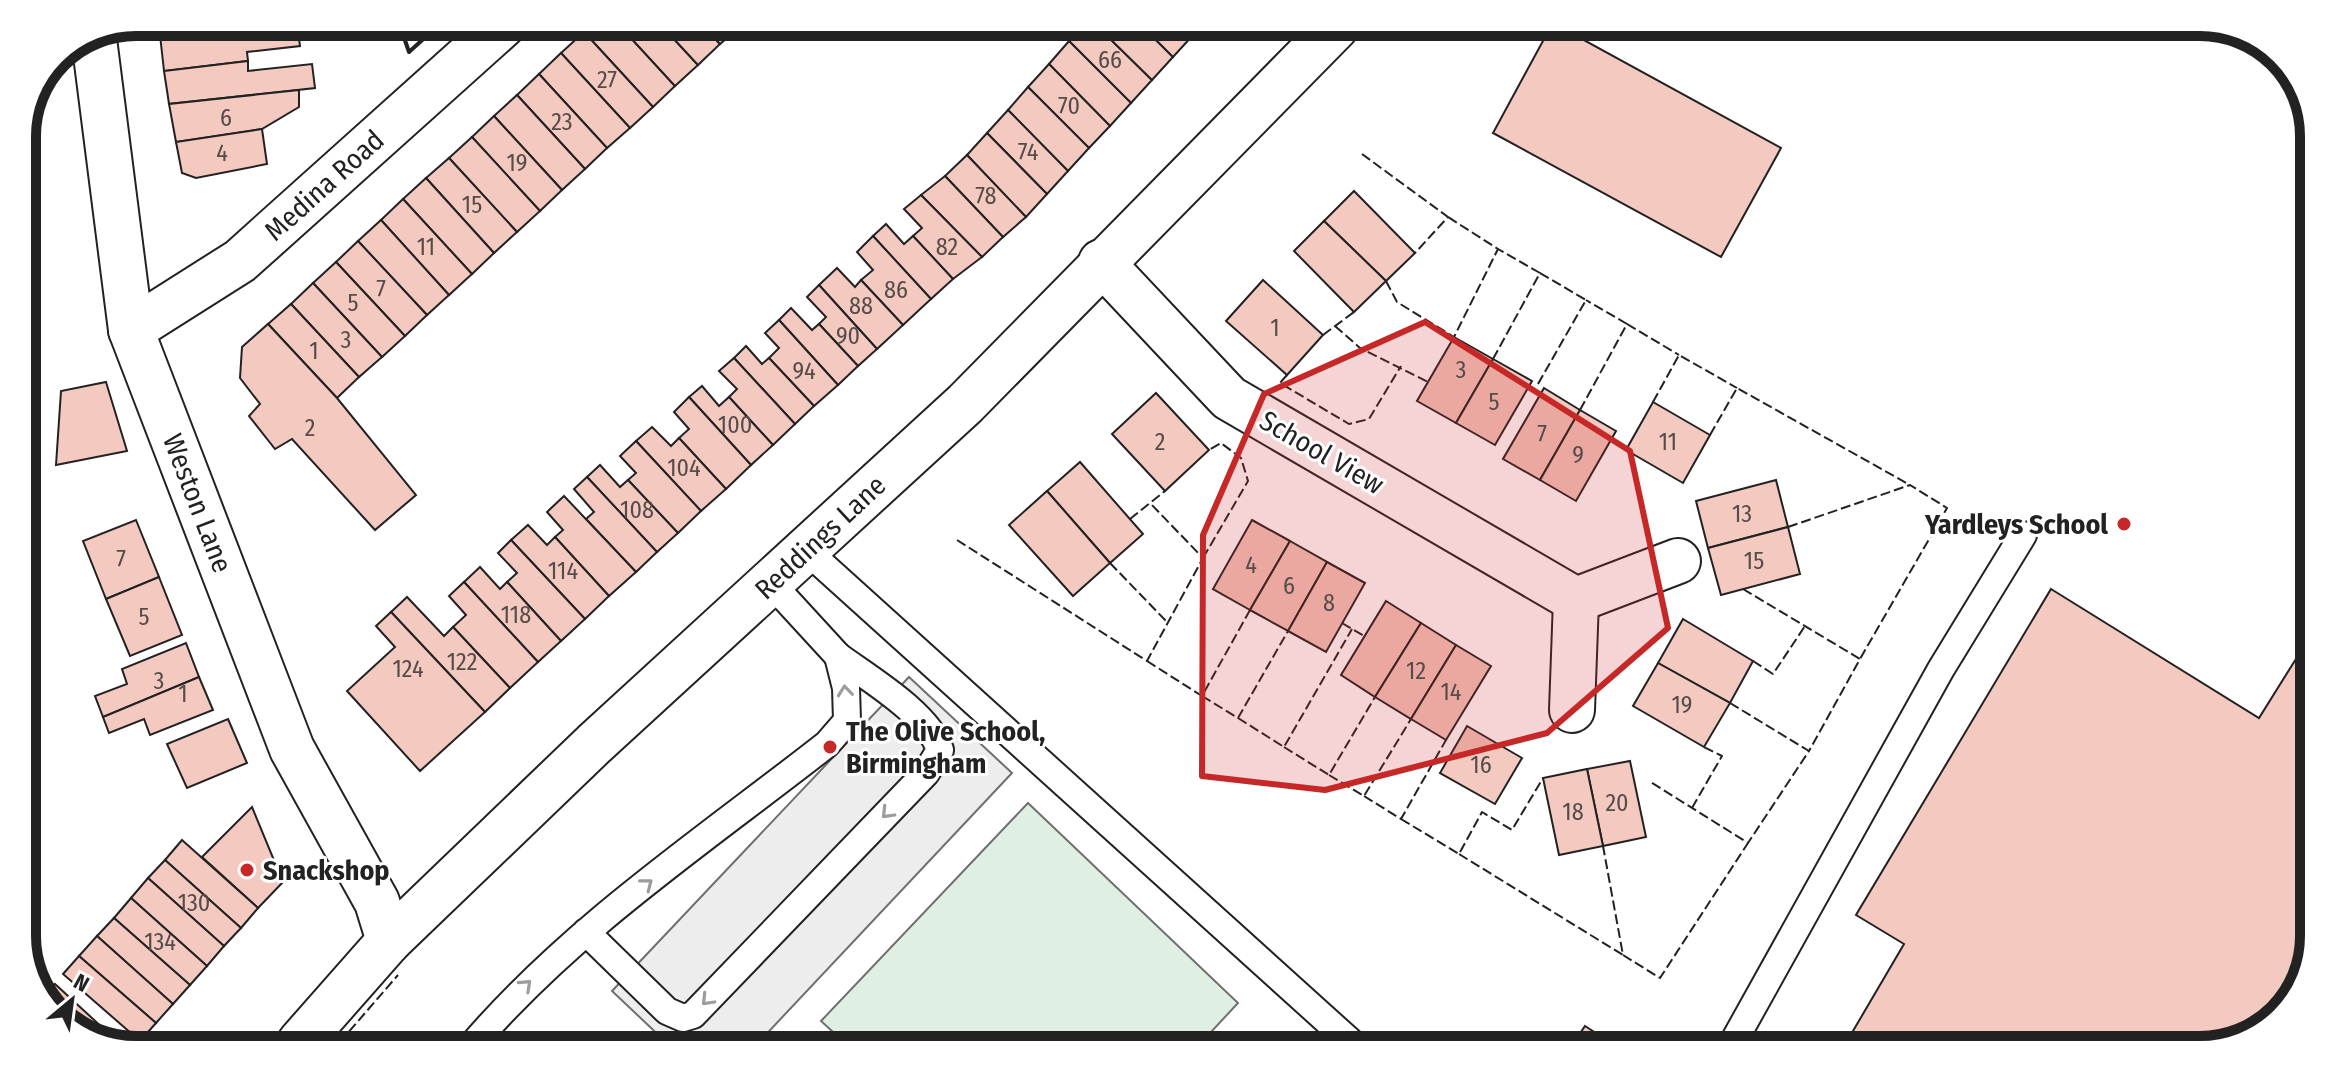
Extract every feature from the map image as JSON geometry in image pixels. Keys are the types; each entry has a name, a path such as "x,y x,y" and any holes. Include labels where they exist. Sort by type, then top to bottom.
{"street":[{"name":"Medina Road","path":"131,330 240,261 491,36"},
{"name":"Reddings Lane","path":"305,1036 389,941 965,404 1101,262 1327,36"},
{"name":"Weston Lane","path":"95,45 131,330 292,749 377,902 389,941"},
{"name":"School View","path":"1101,262 1229,398 1576,600"},
{"path":"1572,710 1576,600 1678,561"}],"lane":[{"path":"1737,1036 1941,669 2023,535"},
{"path":"806,550 1344,1036"},
{"path":"586,932 667,1011 683,1018 693,1015 926,773 940,750 937,741 912,711 838,656 771,583"},
{"path":"480,1036 512,999 586,932 839,731 847,721 846,688 838,656"}],"highlighted area":[{"path":"1425,322 1630,451 1668,628 1547,733 1325,790 1202,776 1203,535 1264,394"}],"green space":[{"path":"1028,803 1238,1003 1207,1036 837,1036 821,1021"}],"shaded area":[{"path":"909,677 1012,773 765,1036 660,1036 612,991"}],"building":[{"path":"160,36 299,36 300,46 247,52 248,61 164,71"},
{"path":"580,36 588,36 653,107 630,128 561,53"},
{"path":"588,36 629,36 675,86 653,107"},
{"path":"629,36 671,36 698,65 675,86"},
{"path":"671,36 713,36 720,44 698,65"},
{"path":"713,36 729,36 720,44"},
{"path":"1073,36 1107,36 1152,80 1131,103 1069,41"},
{"path":"1107,36 1152,36 1173,57 1152,80"},
{"path":"1152,36 1192,36 1173,57"},
{"path":"1546,36 1577,36 1781,148 1721,257 1493,133"},
{"path":"1069,41 1131,103 1110,126 1049,64"},
{"path":"561,53 630,128 607,148 539,74"},
{"path":"248,61 248,71 312,64 315,88 169,104 164,71"},
{"path":"1049,64 1110,126 1089,148 1028,87"},
{"path":"539,74 607,148 585,169 517,95"},
{"path":"1028,87 1089,148 1068,171 1008,110"},
{"path":"299,90 299,107 262,129 176,142 169,104"},
{"path":"517,95 585,169 562,190 494,116"},
{"path":"1008,110 1068,171 1047,194 987,133"},
{"path":"494,116 562,190 540,211 472,137"},
{"path":"262,129 267,164 196,178 182,173 176,142"},
{"path":"987,133 1047,194 1026,217 967,155"},
{"path":"472,137 540,211 517,232 449,158"},
{"path":"967,155 1026,217 1003,237 945,176"},
{"path":"449,158 517,232 494,253 426,178"},
{"path":"945,176 1003,237 982,257 921,195"},
{"path":"426,178 494,253 472,274 403,199"},
{"path":"1354,191 1415,253 1386,281 1324,221"},
{"path":"921,195 982,257 953,279 913,236 922,228 904,209"},
{"path":"403,199 472,274 449,295 381,220"},
{"path":"381,220 449,295 427,315 358,241"},
{"path":"1324,221 1386,281 1354,312 1294,251"},
{"path":"886,224 904,244 913,236 953,279 931,299 873,236"},
{"path":"873,236 931,299 903,325 861,280 873,270 857,252"},
{"path":"358,241 427,315 405,336 336,262"},
{"path":"336,262 405,336 382,357 313,283"},
{"path":"837,268 855,287 861,280 903,325 877,349 819,285"},
{"path":"1263,280 1323,335 1287,375 1226,321"},
{"path":"313,283 382,357 359,377 291,304"},
{"path":"819,285 877,349 858,366 819,324 826,317 807,297"},
{"path":"291,304 359,377 337,398 268,324"},
{"path":"791,308 812,330 819,324 858,366 838,385 779,320"},
{"path":"779,320 838,385 814,406 769,358 779,348 765,333"},
{"path":"268,324 337,398 416,495 375,530 292,439 275,449 249,416 260,404 240,378 242,347"},
{"path":"1454,337 1493,359 1456,423 1417,401"},
{"path":"746,346 762,364 769,358 814,406 795,424 734,358"},
{"path":"734,358 795,424 773,445 729,397 737,389 719,371"},
{"path":"1493,359 1532,381 1495,445 1456,423"},
{"path":"106,382 127,451 56,465 61,391"},
{"path":"702,386 719,406 729,397 773,445 751,465 689,397"},
{"path":"1544,388 1580,410 1540,480 1503,459"},
{"path":"1156,393 1209,450 1165,491 1112,434"},
{"path":"689,397 751,465 726,489 679,438 689,429 674,412"},
{"path":"1653,402 1710,435 1683,483 1626,450"},
{"path":"1580,410 1616,431 1576,501 1540,480"},
{"path":"652,427 671,446 679,438 726,489 701,511 636,441"},
{"path":"636,441 701,511 678,533 628,480 636,473 620,456"},
{"path":"1080,462 1143,534 1110,563 1047,491"},
{"path":"600,465 620,487 628,480 678,533 657,552 587,477"},
{"path":"587,477 657,552 636,572 586,519 594,512 574,489"},
{"path":"1776,480 1788,527 1708,548 1696,501"},
{"path":"1047,491 1110,563 1073,596 1009,525"},
{"path":"564,496 636,572 609,596 555,537 563,530 547,512"},
{"path":"136,520 159,577 106,599 83,541"},
{"path":"1252,520 1290,541 1250,610 1213,589"},
{"path":"528,525 547,545 555,537 609,596 585,619 511,540"},
{"path":"1788,527 1800,574 1721,595 1708,548"},
{"path":"511,540 585,619 561,641 507,582 517,573 498,553"},
{"path":"1290,541 1327,562 1288,631 1250,610"},
{"path":"1327,562 1365,583 1326,652 1288,631"},
{"path":"480,567 500,589 507,582 561,641 538,662 464,582"},
{"path":"159,577 182,635 130,656 106,599"},
{"path":"464,582 538,662 510,688 453,627 466,615 449,596"},
{"path":"2051,589 2259,718 2300,652 2298,956 2287,986 2271,1007 2256,1019 2232,1031 2200,1036 1850,1036 1904,944 1856,915"},
{"path":"407,597 444,636 453,627 510,688 485,712 391,612"},
{"path":"1386,601 1421,623 1375,697 1341,675"},
{"path":"391,612 485,712 420,771 347,691 395,647 376,626"},
{"path":"1683,619 1753,661 1730,703 1658,663"},
{"path":"1421,623 1456,645 1411,719 1375,697"},
{"path":"186,643 199,677 103,717 95,696 127,684 122,669"},
{"path":"1456,645 1491,666 1446,740 1411,719"},
{"path":"1658,663 1730,703 1704,747 1633,706"},
{"path":"199,677 213,710 150,735 144,719 109,733 103,717"},
{"path":"228,719 247,763 187,788 167,744"},
{"path":"1467,726 1522,758 1495,804 1440,773"},
{"path":"1630,761 1646,837 1603,846 1587,769"},
{"path":"1587,769 1603,846 1559,855 1543,778"},
{"name":"Snackshop","path":"252,807 283,882 258,908 202,857"},
{"path":"182,840 258,908 241,928 165,860"},
{"path":"165,860 241,928 224,946 148,878"},
{"path":"148,878 224,946 207,966 131,898"},
{"path":"131,898 207,966 190,985 114,918"},
{"path":"114,918 190,985 173,1004 97,936"},
{"path":"97,936 173,1004 156,1023 79,956"},
{"path":"79,956 156,1023 144,1036 134,1036 63,974"},
{"path":"55,984 106,1031 80,1019 51,989"},
{"path":"1585,1026 1600,1036 1578,1036"}],"fence":[{"path":"1362,154 1448,217 1415,253"},
{"path":"1386,281 1397,302 1454,337 1498,249 1448,217"},
{"path":"1493,359 1540,273 1498,249"},
{"path":"1538,384 1586,300 1540,273"},
{"path":"1580,410 1627,324 1586,300"},
{"path":"1323,335 1354,312"},
{"path":"1627,324 1679,355"},
{"path":"1335,326 1360,348 1428,382"},
{"path":"1653,402 1679,355 1737,388"},
{"path":"1287,375 1280,383 1349,424 1369,419 1401,366"},
{"path":"1710,435 1737,388 1910,485"},
{"path":"1203,558 1248,481 1241,458 1221,443 1209,450"},
{"path":"1788,527 1910,485 1947,508 1860,659"},
{"path":"1130,519 1165,491"},
{"path":"957,540 1147,661 1203,558 1150,503"},
{"path":"1110,563 1168,623"},
{"path":"1743,589 1860,659 1809,751"},
{"path":"1147,661 1202,696 1250,610"},
{"path":"1342,623 1364,636"},
{"path":"1753,661 1773,674 1805,626"},
{"path":"1238,718 1284,747 1352,629"},
{"path":"1202,696 1238,718 1288,631"},
{"path":"1284,747 1329,775 1375,697"},
{"path":"1730,703 1809,751 1748,843"},
{"path":"1329,775 1364,796 1411,719"},
{"path":"1364,796 1401,819 1446,740"},
{"path":"1692,808 1722,756 1704,747"},
{"path":"1401,819 1459,854 1482,812 1512,830 1543,778"},
{"path":"1623,955 1660,978 1748,843 1649,781"},
{"path":"1459,854 1623,955 1603,846"},
{"path":"345,1036 398,975"}],"wall":[{"path":"403,36 409,52 427,36"}],"place":[{"name":"Yardleys School","path":"2124,524"},
{"name":"The Olive School, Birmingham","path":"830,747"},
{"name":"Snackshop","path":"247,870"}]}
